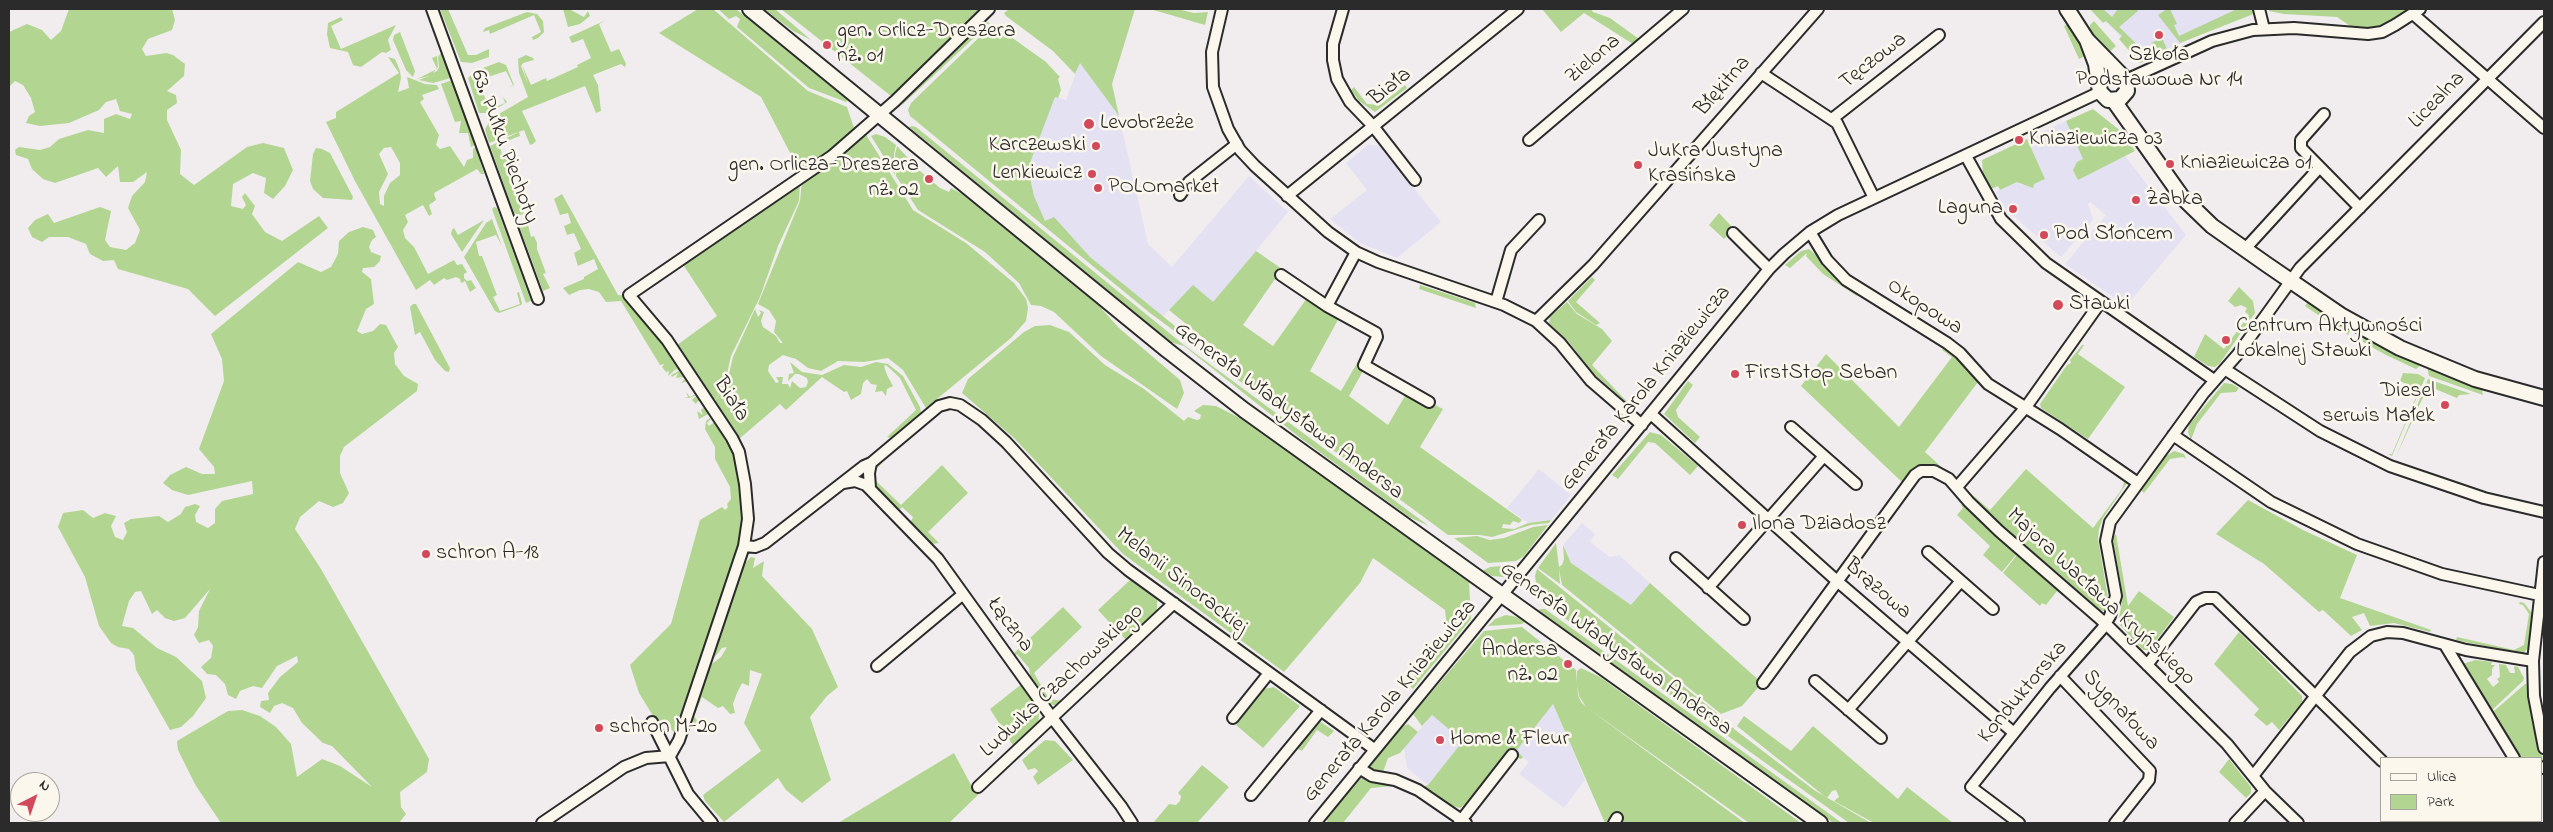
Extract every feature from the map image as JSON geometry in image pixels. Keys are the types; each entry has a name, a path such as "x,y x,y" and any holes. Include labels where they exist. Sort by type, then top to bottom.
{"main road":[{"name":"Generała Władysława Andersa","path":"750,9 1152,338 1244,410 1820,823"},
{"path":"2067,9 2087,40 2124,81 2137,130"},
{"path":"2087,40 2096,64 2100,87 2104,97 2114,101 2137,130 2182,197 2207,222 2359,326 2400,348 2466,376 2544,398"},
{"path":"2100,87 2107,73 2124,81"},
{"path":"2114,101 2120,99 2124,81"}],"street":[{"name":"63. Pułku Piechoty","path":"432,9 538,299"},
{"path":"880,114 989,9"},
{"path":"1222,9 1213,45 1213,81 1221,114 1237,144 1255,166 1333,236 1356,252 1378,262 1496,302 1536,322 1560,343 1591,380 1642,425"},
{"path":"1342,9 1333,44 1335,75 1348,99 1373,126 1415,180"},
{"name":"Biała","path":"1287,196 1518,9"},
{"name":"Zielona","path":"1529,140 1683,9"},
{"name":"Błękitna","path":"1536,322 1588,270 1818,9"},
{"path":"2259,9 2264,29"},
{"path":"2124,81 2212,41 2264,29 2294,28 2368,34 2382,32 2417,12 2487,78 2544,128"},
{"name":"Licealna","path":"2173,435 2214,380 2226,370 2300,268 2544,22"},
{"name":"Tęczowa","path":"1832,119 1939,35"},
{"path":"1761,73 1832,119 1838,125 1874,198"},
{"name":"Generała Karola Kniaziewicza","path":"1315,823 1769,270 1810,232 1838,215 1966,156 2100,87"},
{"name":"Biała","path":"670,756 678,740 744,546 748,519 745,484 738,448 667,340 629,296 832,156 880,114"},
{"path":"2324,114 2301,140 2301,148 2360,208"},
{"path":"1180,195 1190,182 1237,144"},
{"path":"1966,156 1996,213 2006,226 2052,268 2214,380"},
{"path":"2245,249 2319,168"},
{"path":"1496,302 1511,250 1539,220"},
{"name":"Okopowa","path":"1810,232 1827,260 1846,280 1947,342 1960,353 1985,382 2026,407 2138,483"},
{"path":"1733,233 1769,270"},
{"path":"1326,306 1356,252"},
{"path":"1282,275 1326,306 1376,332 1377,337 1364,365 1429,402"},
{"path":"1957,487 2026,407 2100,303"},
{"path":"2226,370 2320,430 2390,466 2484,498 2544,512"},
{"name":"Melanii Sinorackiej","path":"871,463 933,410 944,403 953,403 975,414 1014,450 1108,553 1374,749"},
{"name":"Brązowa","path":"1651,414 1837,581 2014,732"},
{"path":"1791,427 1856,484"},
{"path":"2173,435 2271,502 2357,544 2442,574 2542,596"},
{"name":"Konduktorska","path":"2019,823 1971,787 2060,676 2106,624 2114,607 2116,596 2106,533 2110,522 2173,435"},
{"path":"1708,588 1824,456"},
{"path":"836,487 844,482 855,481 870,488 869,473 871,463"},
{"path":"744,546 755,548 765,543 836,487 871,463"},
{"name":"Majora Wacława Kryńskiego","path":"1837,581 1912,478 1919,472 1934,471 1946,476 1999,531 2106,624 2234,752 2265,791 2298,823"},
{"name":"Łączna","path":"870,488 938,559 1052,719 1132,823"},
{"path":"1928,552 1993,609"},
{"path":"1676,558 1744,619"},
{"path":"2544,562 2542,596 2533,661 2534,696 2544,748"},
{"path":"1763,683 1837,581"},
{"path":"1848,710 1961,581"},
{"path":"877,666 962,595"},
{"path":"2147,665 2194,603 2200,599 2214,598 2380,759"},
{"name":"Ludwika Czachowskiego","path":"978,787 1174,603"},
{"path":"2252,776 2350,652 2367,638 2387,632 2409,634 2445,645 2533,661"},
{"path":"2445,645 2513,757"},
{"path":"1232,718 1269,673"},
{"name":"Sygnałowa","path":"2060,676 2126,747 2144,763 2150,774 2149,780 2115,823"},
{"path":"1815,681 1881,738"},
{"path":"1251,796 1321,710"},
{"path":"652,722 688,794 712,823"},
{"path":"1359,768 1372,776 1412,787 1462,822 1512,755"},
{"path":"542,823 624,767 646,758 670,756"},
{"path":"2235,823 2265,791"}],"shaded area":[{"name":"Szkoła Podstawowa Nr 14","path":"2093,9 2252,9 2145,61"},
{"path":"1080,62 1119,116 1148,244 1172,267 1249,176 1288,212 1213,303 1193,286 1161,318 983,172 1055,96 1066,100"},
{"path":"2066,121 2083,159 2078,180 2125,156 2186,235 2131,300 2128,307 2065,264 2106,215 2090,202 2088,204 2093,220 2061,257 2004,208 1996,192 2017,182 2034,184 2044,179 2027,139"},
{"path":"1368,145 1380,146 1441,222 1397,258 1360,243 1330,219 1367,190 1346,163"},
{"path":"1539,469 1571,495 1551,520 1528,523 1507,508"},
{"path":"1582,523 1595,534 1590,542 1610,557 1619,555 1650,583 1631,606 1571,563 1563,545"},
{"path":"1553,703 1585,780 1564,808 1519,774 1529,762 1515,751"},
{"path":"1432,715 1464,741 1428,785 1407,768 1404,748"}],"green space":[{"path":"69,9 172,9 175,20 172,30 148,39 142,49 146,56 166,53 173,55 185,64 184,76 167,91 176,95 177,103 167,110 167,120 181,150 180,174 194,185 247,147 263,143 284,148 293,170 285,186 273,199 264,193 266,178 253,173 233,184 231,206 243,209 246,205 242,197 245,193 255,206 252,214 265,232 282,241 319,216 328,228 215,316 188,289 118,269 114,260 103,261 90,254 86,244 68,237 49,237 42,242 32,237 28,228 35,220 48,214 54,223 100,207 111,211 105,240 110,247 126,250 135,243 140,230 128,208 132,196 145,182 147,172 133,182 120,182 118,166 106,177 98,168 55,183 43,179 32,169 28,159 16,155 15,150 19,147 40,150 50,147 59,139 88,130 104,133 104,119 116,114 130,119 132,114 120,111 116,99 106,102 99,110 69,123 40,126 26,123 29,116 35,112 31,98 23,85 15,81 9,87 9,32 27,24 42,30 51,40 61,31"},
{"path":"440,9 448,9 468,55 476,55 489,49 489,57 472,63 461,62"},
{"path":"563,9 569,9 584,17 588,11 590,16 580,24 568,27"},
{"path":"698,9 713,9 808,91 847,107 855,131 800,172 761,97 659,33"},
{"path":"718,9 736,9 848,100 846,102 809,88 737,27 740,19 736,16 729,19"},
{"path":"764,9 775,9 811,40 793,31"},
{"path":"781,9 983,9 891,96"},
{"path":"1009,9 1135,9 1112,84 1119,116 1080,63 1075,74 1053,51 1006,16 1004,13"},
{"path":"1150,9 1177,9 1194,13 1208,12 1205,25"},
{"path":"1542,9 1591,9 1593,12 1610,18 1639,39 1633,44 1584,13 1561,32"},
{"path":"2090,9 2103,9 2112,17 2118,9 2137,9 2138,11 2119,27 2147,54 2155,49 2151,43 2162,38 2168,51 2140,63 2119,39 2122,36 2106,21 2103,23"},
{"path":"2170,9 2177,24 2174,25 2179,36 2237,9 2254,9 2256,13 2180,43 2158,15"},
{"path":"2269,9 2415,9 2382,29 2356,30 2337,17 2284,14 2269,11"},
{"path":"527,12 537,14 543,21 544,32 538,38 533,40 532,37 541,32 534,15 490,34 489,30 483,32 485,28"},
{"path":"341,17 343,20 331,26 341,49 396,25 388,40 391,50 386,53 382,52 361,67 353,65 348,52 330,48 327,34 328,23"},
{"path":"606,20 599,24 611,52 619,49 626,64 625,67 621,64 593,75 598,85 601,111 596,113 585,86 522,111 536,141 533,144 530,145 524,130 489,143 485,129 492,118 528,97 519,73 518,59 526,55 534,60 523,63 521,66 528,84 522,65 531,85 546,78 547,81 578,67 577,65 591,58 583,39 572,43 569,37"},
{"path":"984,21 990,23 902,105 906,96"},
{"path":"2094,21 2116,46 2107,54 2091,35 2090,25"},
{"path":"2070,23 2087,55 2079,59 2064,26"},
{"path":"993,24 1046,62 1060,77 1058,79 1061,90 1058,98 1055,97 1031,160 1031,183 1034,196 1045,221 1054,217 1090,257 1186,335 1188,341 1150,313 910,116 908,110 911,103"},
{"path":"400,32 415,71 413,77 406,70 393,40 394,35"},
{"path":"441,53 451,78 433,83 419,80 429,76 417,79 436,70 433,73 437,71 439,67 438,57"},
{"path":"437,56 438,67 432,58"},
{"path":"388,57 395,59 400,71 401,78 398,92 409,88 407,77 425,84 437,85 439,89 422,95 424,99 420,102 439,135 436,145 440,149 450,146 464,167 467,160 473,158 473,149 476,147 484,174 481,174 477,169 434,193 436,200 429,205 432,214 429,216 423,205 405,215 408,222 403,230 405,238 414,247 428,274 454,260 457,265 462,264 467,272 464,274 464,278 467,281 471,280 476,288 470,292 465,281 461,283 460,279 456,277 447,280 444,278 434,285 430,280 416,290 355,181 326,122 336,118 336,112 399,73","holes":["391,147 400,163 400,175 390,183 384,196 384,206 380,204 379,192 388,174 379,154 384,148"]},
{"path":"499,62 506,65 514,85 507,88 513,85 506,71 485,78 481,83 481,90 491,109 505,103 503,97 507,102 490,113 479,113 468,78 475,71"},
{"path":"452,80 475,145 471,147 468,133 459,133 461,121 455,122 441,84"},
{"path":"1405,85 1407,88 1375,112 1359,101 1351,90 1354,87 1367,104 1380,105"},
{"path":"2093,109 2122,132 2135,151 2078,180 2073,170 2077,162 2083,159 2066,121"},
{"path":"909,127 916,127 1184,345 1429,526 1409,517 1303,440 1184,346 1170,342"},
{"path":"519,132 520,136 499,144 503,158 506,157 521,198 517,199 524,214 519,215 514,213 490,146"},
{"path":"865,133 913,210 966,243 1014,283 1026,299 1028,308 1026,321 1011,338 926,408 903,370 888,358 864,362 838,361 821,371 808,368 796,359 783,355 769,365 768,371 776,383 779,382 776,377 783,377 782,384 788,384 790,388 792,381 800,388 806,387 808,382 807,378 799,374 795,374 788,381 789,374 794,373 790,362 802,372 822,375 844,365 861,367 876,362 888,364 903,376 921,412 891,438 887,437 916,410 900,378 886,365 884,366 887,375 893,386 887,389 886,396 882,391 875,392 877,385 871,384 867,379 863,383 861,394 851,400 847,391 844,392 822,377 786,410 780,404 739,439 714,403 728,378 733,357 755,309 758,317 761,313 759,310 764,312 761,321 763,327 776,336 780,343 783,343 774,332 776,321 769,310 758,304 800,201 802,181"},
{"path":"876,134 885,137 896,145 894,154 895,175 871,136"},
{"path":"2027,139 2045,179 2034,184 2033,188 2017,182 2000,190 1998,186 1991,189 1983,174 1982,160"},
{"path":"897,146 920,171 940,188 949,192 951,188 962,194 1099,306 1119,328 1180,380 1184,393 1177,409 1101,356 1054,312 1041,306 1031,305 1019,283 985,252 918,210 896,176 895,154"},
{"path":"316,148 330,153 353,197 352,200 323,198 313,189 310,181 313,154"},
{"path":"800,182 799,201 778,246 760,297 731,356 725,383 714,402 677,345 717,316 682,263"},
{"path":"562,194 618,295 628,296 657,330 727,435 738,461 743,514 739,546 674,732 665,725 658,724 639,693 630,665 671,624 700,520 722,507 725,510 728,507 727,504 731,499 730,487 715,459 715,447 705,429 706,421 710,418 707,423 709,426 716,421 710,413 699,419 697,411 703,415 701,410 705,406 702,402 698,401 696,404 692,400 697,395 689,398 684,397 688,397 686,392 690,397 696,394 692,387 689,388 691,386 689,381 681,383 685,379 683,377 677,381 682,377 676,378 678,373 672,377 671,375 679,371 676,369 668,376 669,371 666,372 662,367 664,364 660,365 621,301 606,302 599,292 589,289 580,290 569,295 563,288 584,279 584,277 598,269 594,259 578,266 574,253 581,249 574,233 567,235 564,226 571,223 568,213 560,215 554,199"},
{"path":"494,207 497,208 531,301 526,303 492,209"},
{"path":"1719,213 1734,229 1724,239 1709,225"},
{"path":"492,219 502,246 496,235 476,242 479,256 482,256 497,295 493,297 500,311 520,304 517,293 519,292 522,303 521,305 499,313 495,311 464,257 486,223"},
{"path":"484,220 462,252 451,234 452,230 454,228 458,235"},
{"path":"527,221 531,237 534,236 537,243 537,249 546,273 543,274 550,288 543,291 519,226"},
{"path":"363,227 373,230 376,237 372,240 369,247 371,252 381,256 380,261 374,267 363,268 362,272 371,279 374,304 366,309 357,331 362,334 373,331 380,324 386,325 398,347 394,353 395,364 404,376 418,384 417,391 344,447 340,456 340,473 349,493 343,503 333,507 319,501 300,517 295,529 321,569 429,759 427,772 400,792 401,807 406,814 399,823 221,823 196,786 178,750 177,741 228,711 242,710 260,716 276,727 291,744 297,777 322,759 340,766 372,787 332,746 323,743 302,723 293,708 282,703 274,706 270,713 260,707 261,701 269,700 268,693 280,677 298,662 297,656 277,666 262,688 253,686 240,691 236,699 228,695 225,684 216,675 207,674 201,667 211,658 213,646 209,640 199,643 194,635 198,627 199,611 210,589 185,618 174,621 165,618 157,610 152,614 141,591 135,592 129,601 122,626 133,628 157,648 176,657 202,681 206,698 193,716 181,727 170,730 136,670 134,655 129,649 118,647 111,643 99,626 85,577 58,527 63,513 83,510 93,518 105,513 116,516 111,526 115,537 123,540 127,532 124,523 131,519 159,516 168,522 181,514 185,507 195,504 200,506 195,515 196,522 208,528 215,523 215,509 222,501 253,494 252,481 188,495 172,490 163,483 170,475 186,467 202,474 215,474 214,467 199,449 224,381 222,359 211,334 298,262 321,272 331,267 338,254 339,241 349,232"},
{"path":"1809,249 1815,254 1818,253 1832,273 1859,293 1857,296 1823,274 1806,256 1807,253 1790,268 1785,265 1801,251"},
{"path":"1256,251 1282,269 1243,325 1273,346 1307,298 1339,318 1310,371 1341,391 1357,363 1363,371 1349,396 1388,425 1406,394 1430,408 1433,404 1443,409 1420,447 1522,520 1519,523 1513,521 1510,525 1503,524 1502,528 1514,529 1528,523 1551,520 1549,523 1531,525 1492,537 1448,535 1203,354 1209,353 1218,360 1223,354 1169,310 1193,285 1213,302"},
{"path":"1592,277 1595,280 1576,302 1600,323 1596,325 1576,312 1568,301"},
{"path":"1420,285 1475,303 1476,308 1419,289"},
{"path":"2239,287 2253,301 2255,313 2220,363 2215,367 2208,366 2194,357 2205,334 2224,349 2249,315 2245,312 2247,308 2241,305 2235,307 2228,301"},
{"path":"2309,300 2351,329 2348,335 2305,306"},
{"path":"1567,302 1577,314 1602,329 1612,341 1592,365 1636,411 1594,374 1569,342 1549,323 1550,317"},
{"path":"416,304 450,368 449,372 445,371 435,360 420,332 415,335 410,307"},
{"path":"1050,325 1069,332 1105,365 1144,389 1184,421 1188,417 1200,419 1201,415 1194,411 1203,405 1216,406 1240,418 1469,582 1471,619 1413,689 1408,684 1448,635 1445,610 1373,558 1360,583 1284,672 1123,554 1014,438 962,393 968,379 1024,332 1035,326"},
{"path":"2362,334 2421,365 2416,369 2386,355 2363,342"},
{"path":"2082,345 2084,345 2078,354 2125,387 2088,439 2041,408 2040,404"},
{"path":"1944,347 1958,357 1978,382 1925,452 1948,473 1927,465 1916,468 1905,485 1801,386 1826,354 1899,427 1952,357 1942,350"},
{"path":"2427,367 2481,386 2483,395 2429,376"},
{"path":"2403,373 2418,374 2425,378 2392,456 2388,454 2392,454 2419,390 2400,381"},
{"path":"2428,379 2471,394 2459,395 2457,398 2428,386 2396,457"},
{"path":"1688,381 1693,385 1676,410 1678,417 1700,437 1695,443 1664,414"},
{"path":"2224,383 2232,384 2239,388 2236,392 2221,393 2197,424 2191,440 2188,432 2189,425"},
{"path":"1650,432 1661,435 1698,466 1690,475 1655,443 1648,442 1618,479 1612,475"},
{"path":"2174,451 2184,454 2186,459 2183,457 2170,459 2144,493 2141,490 2166,456"},
{"path":"883,463 875,470 874,479 901,505 942,465 968,493 928,532 939,543 931,544 910,523 913,517 902,507 899,511 875,489 872,479 875,468"},
{"path":"2026,469 2093,528 2122,489 2124,482 2117,477 2120,477 2127,483 2103,518 2099,529 2098,539 2108,598 2104,611 2099,610 2097,612 2038,562 1968,495 1969,492 1990,510"},
{"path":"2248,500 2303,530 2357,555 2340,598 2431,630 2430,632 2394,623 2370,626 2364,613 2352,617 2362,630 2351,636 2323,610 2319,612 2264,564 2216,534"},
{"path":"1964,502 2020,550 2002,572 1983,555 1990,546 1957,515 1963,508 1961,505"},
{"path":"1548,525 1524,556 1516,561 1488,563 1454,538 1477,536 1490,540 1504,538 1533,527"},
{"path":"2116,534 2128,606 2139,591 2174,617 2149,650 2143,650 2118,623 2123,597 2113,538"},
{"path":"1556,543 1559,567 1564,559 1563,545 1571,563 1631,605 1650,583 1762,683 1742,706 1721,714 1562,585 1559,569 1560,584 1538,568"},
{"path":"2020,551 2065,594 2063,596 2057,591 2046,605 2042,603 2040,606 2003,573"},
{"path":"751,557 755,558 753,568 764,561 762,576 812,629 838,687 827,696 810,717 831,780 802,803 786,790 778,778 724,822 705,801 703,795 761,751 744,723 762,674 750,670 749,686 742,683 733,704 735,713 730,714 723,706 718,708 702,697 694,716 698,722 696,725 690,716 709,666 721,657 727,647 722,648 714,658 712,657 723,628 730,598 736,588 741,567"},
{"path":"1518,566 1512,573 1503,577 1492,576 1482,571 1490,567"},
{"path":"1537,569 1718,714 1726,725 1720,731 1541,601 1538,597 1535,576"},
{"path":"1130,580 1157,600 1157,610 1126,640 1098,610"},
{"path":"2520,602 2524,603 2532,613 2528,648 2523,654 2456,640 2457,637 2514,650 2524,645 2529,614 2523,605 2519,604"},
{"path":"1063,607 1082,627 1034,673 1049,699 1063,701 1084,680 1084,684 1060,705 1053,705 1044,699 1031,681 1029,668 1017,654 1015,656 1020,664 1017,664 1012,655"},
{"path":"1545,609 1842,823 1833,823 1538,610"},
{"path":"1506,615 1517,617 1525,622 1522,624 1488,626 1495,619"},
{"path":"1522,627 1576,670 1577,682 1577,671 1581,668 1600,677 1801,823 1749,823 1586,707 1745,823 1605,823 1553,704 1516,751 1523,757 1521,759 1510,755 1500,760 1469,802 1460,808 1450,805 1424,786 1428,785 1463,741 1432,715 1422,726 1413,714 1484,631","holes":["1577,685 1579,696 1586,707 1578,695"]},
{"path":"2239,632 2302,696 2302,702 2279,730 2272,722 2267,726 2254,715 2259,709 2214,664"},
{"path":"2475,660 2492,662 2491,665 2495,665 2492,669 2492,675 2487,679 2493,687 2499,682 2497,679 2500,677 2499,664 2506,665 2510,673 2515,673 2514,666 2518,667 2524,678 2490,712 2462,668 2463,664"},
{"path":"1023,683 1039,714 1038,726 1014,747 990,709"},
{"path":"2530,683 2535,730 2542,757 2518,757 2492,716 2494,711 2525,684"},
{"path":"1274,687 1300,706 1263,748 1236,725 1264,689"},
{"path":"1744,716 1791,751 1813,726 1898,799 1907,787 1953,823 1874,823 1834,801 1839,797 1836,790 1832,791 1827,798 1737,726"},
{"path":"1318,720 1334,731 1328,737 1317,730 1302,751 1295,747"},
{"path":"1408,724 1418,732 1400,753 1388,758 1383,772 1377,773 1371,770 1369,766 1403,726"},
{"path":"1726,726 1734,728 1733,736 1734,729 1814,790 1871,823 1849,823 1721,731"},
{"path":"1045,740 1055,741 1073,760 1038,785 1033,777 1038,771 1035,768 1028,770 1022,760"},
{"path":"954,753 971,785 979,794 949,823 838,823"},
{"path":"2229,759 2251,787 2251,793 2246,798 2219,772"},
{"path":"1202,765 1229,787 1197,823 1153,823 1169,804 1176,805 1180,801 1181,796 1178,793"},
{"path":"1363,776 1393,786 1371,788 1343,823 1328,823 1326,819"}],"place":[{"name":"Szkoła Podstawowa Nr 14","path":"2159,35"},
{"name":"gen. Orlicz-Dreszera nż. 01","path":"827,45"},
{"name":"Levobrzeże","path":"1089,124"},
{"name":"Kniaziewicza 03","path":"2019,140"},
{"name":"Karczewski","path":"1096,146"},
{"name":"Kniaziewicza 01","path":"2170,164"},
{"name":"JuKra Justyna Krasińska","path":"1638,165"},
{"name":"Lenkiewicz","path":"1092,174"},
{"name":"gen. Orlicza-Dreszera nż. 02","path":"929,179"},
{"name":"POLOmarket","path":"1098,188"},
{"name":"Żabka","path":"2136,200"},
{"name":"Laguna","path":"2013,209"},
{"name":"Pod Słońcem","path":"2044,235"},
{"name":"Stawki","path":"2058,305"},
{"name":"Centrum Aktywności Lokalnej Stawki","path":"2226,340"},
{"name":"FirstStop Seban","path":"1735,374"},
{"name":"Diesel serwis Małek","path":"2445,405"},
{"name":"Ilona Dziadosz","path":"1742,525"},
{"name":"schron A-18","path":"426,554"},
{"name":"Andersa nż. 02","path":"1568,664"},
{"name":"schron M-20","path":"599,728"},
{"name":"Home & Fleur","path":"1440,740"}]}
